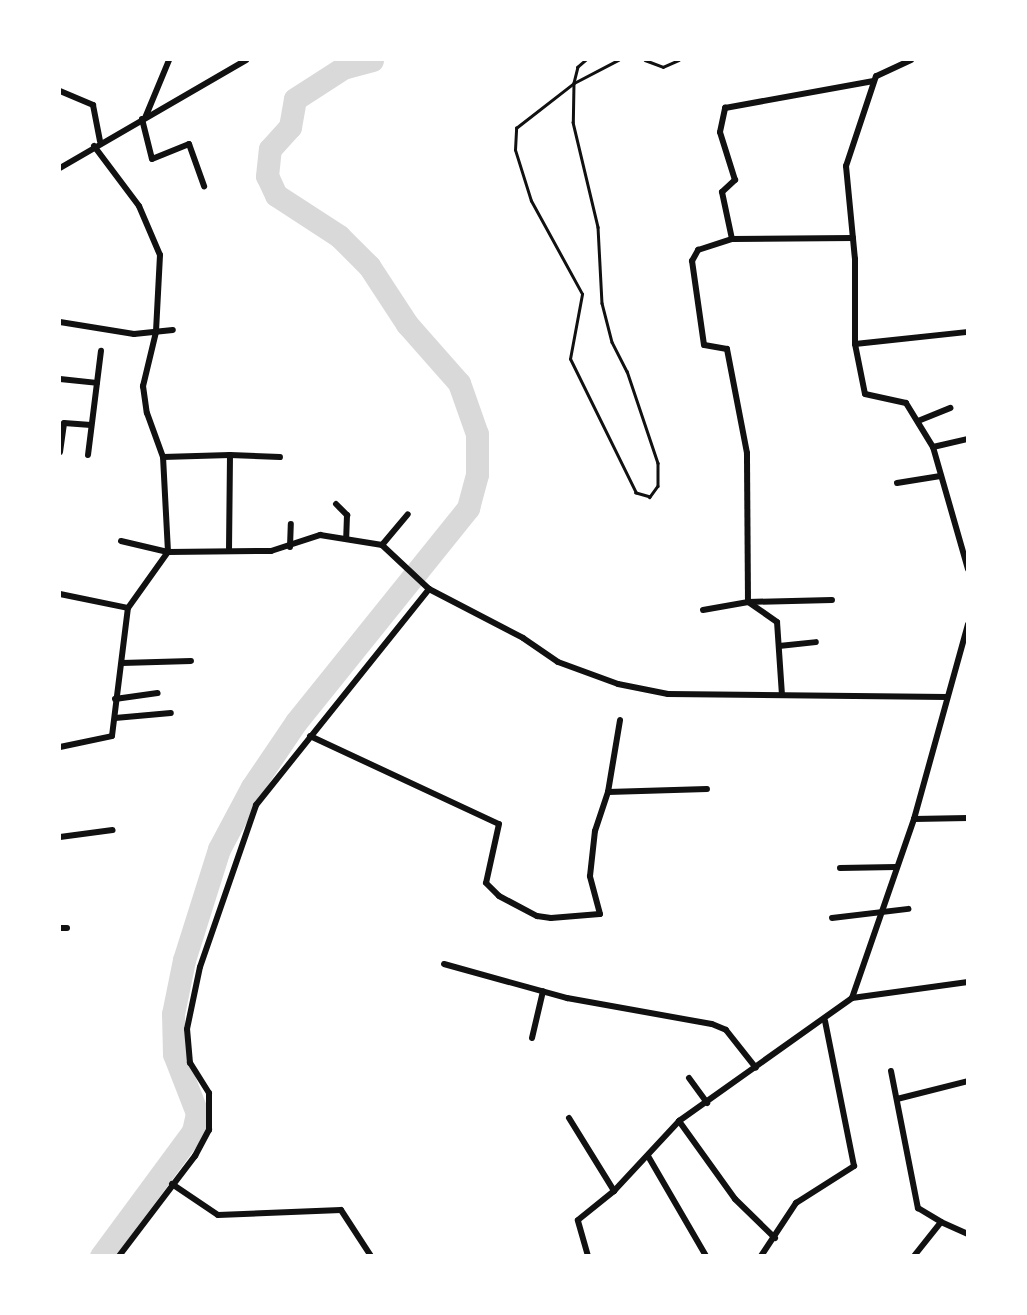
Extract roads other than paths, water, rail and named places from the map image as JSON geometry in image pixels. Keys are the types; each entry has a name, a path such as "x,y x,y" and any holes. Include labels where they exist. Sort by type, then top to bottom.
{"street":[{"path":"169,60 144,118 152,159 189,144 204,186"},
{"path":"60,168 97,144 246,60"},
{"path":"907,60 884,71 874,81 846,166 853,238 855,344 865,394 906,403 933,447 967,567"},
{"path":"732,239 722,192 734,186 735,180 720,132 725,108 874,81"},
{"path":"60,91 93,105 97,144 153,232 160,256 156,332 144,395 163,457 169,552 128,608 112,736 60,747"},
{"path":"748,602 747,453 727,348 704,345 692,264 698,250 732,239 853,238"},
{"path":"60,322 134,334 173,330"},
{"path":"855,344 968,332"},
{"path":"88,454 101,351"},
{"path":"60,379 97,383"},
{"path":"918,421 950,408"},
{"path":"60,452 64,423 91,425"},
{"path":"933,447 968,439"},
{"path":"229,548 230,455"},
{"path":"163,457 280,457"},
{"path":"897,483 940,476"},
{"path":"336,504 347,515 346,538"},
{"path":"382,545 408,514"},
{"path":"290,547 291,524"},
{"path":"121,541 169,552 229,548 249,552 290,547 320,535 382,545 405,570 429,589 558,662 618,684 668,694 947,697"},
{"path":"119,1255 204,1144 211,1112 209,1093 190,1063 187,1029 200,967 256,805 429,589"},
{"path":"60,594 128,608"},
{"path":"703,610 748,602 832,600"},
{"path":"748,602 777,622 782,695"},
{"path":"589,1255 578,1222 614,1191 679,1121 825,1021 852,998 879,911 914,819 968,625"},
{"path":"779,646 816,642"},
{"path":"121,663 191,661"},
{"path":"115,699 158,693"},
{"path":"115,718 171,713"},
{"path":"310,736 499,824 486,883 499,896 537,916 600,915 590,877 595,831 608,792 620,720"},
{"path":"608,792 707,789"},
{"path":"914,819 968,818"},
{"path":"60,837 113,830"},
{"path":"840,868 895,867"},
{"path":"832,918 908,909"},
{"path":"444,964 543,991 712,1024 726,1030 756,1068"},
{"path":"852,998 968,982"},
{"path":"532,1038 543,991"},
{"path":"761,1255 804,1196 854,1166 825,1021"},
{"path":"891,1071 918,1208 968,1234"},
{"path":"689,1078 707,1103"},
{"path":"897,1099 968,1081"},
{"path":"569,1118 614,1191"},
{"path":"679,1121 735,1199 775,1238"},
{"path":"648,1156 706,1255"},
{"path":"172,1184 218,1215 337,1209 371,1255"},
{"path":"914,1255 941,1222"}],"waterway":[{"path":"101,1256 193,1131 197,1113 174,1054 173,1014 184,960 219,849 252,787 296,722 468,508 477,474 477,434 459,383 407,324 369,266 339,236 276,195 267,176 270,149 290,127 295,99 343,68 372,60"}]}
